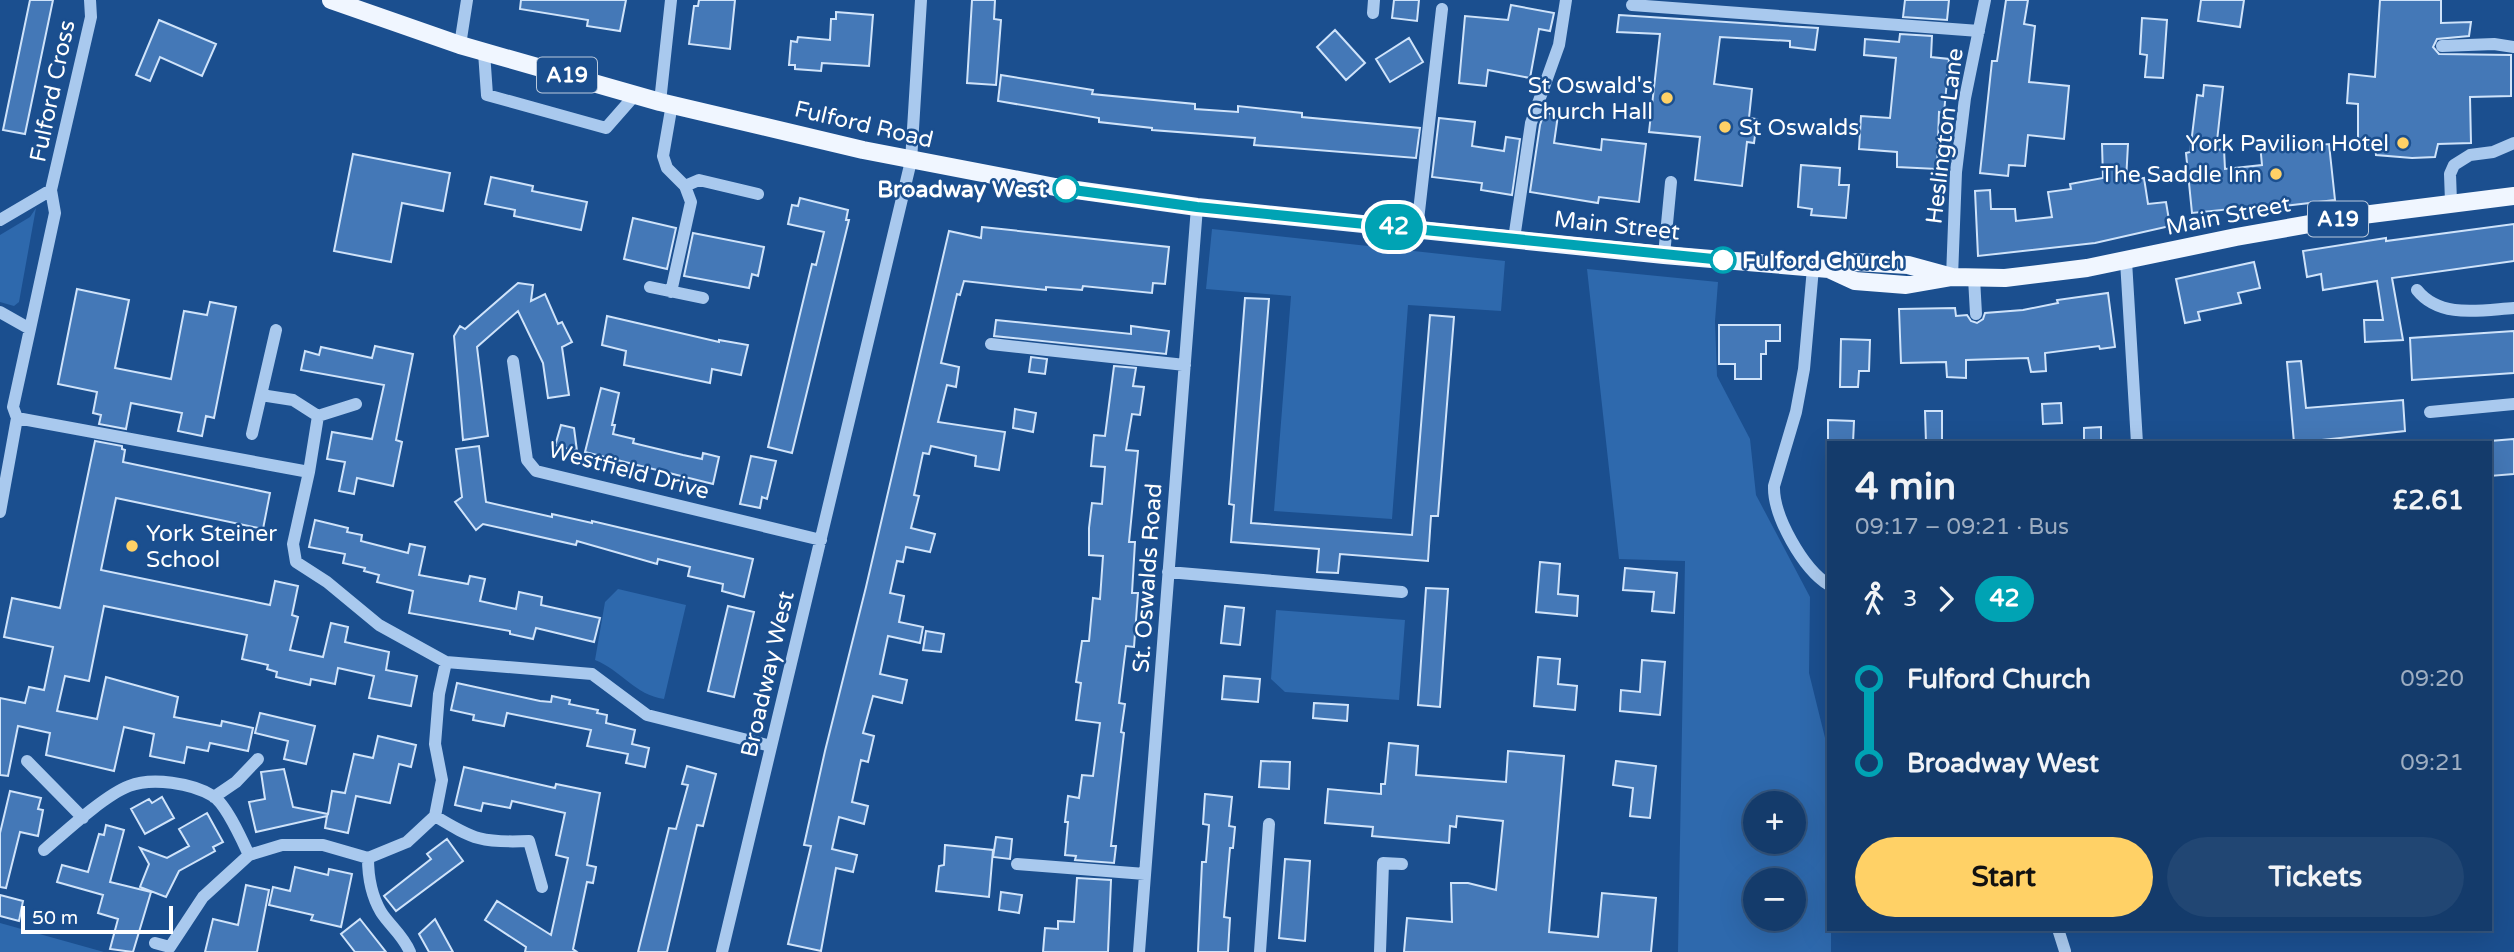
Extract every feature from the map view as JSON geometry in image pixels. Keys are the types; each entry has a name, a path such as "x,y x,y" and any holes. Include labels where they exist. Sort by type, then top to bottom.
{"main road":[{"name":"Fulford Road","path":"331,0 460,45 666,103 911,160 1055,187 1197,207 1409,228"},
{"name":"Main Street","path":"1409,228 1664,255 1821,268 1857,262 1908,265 1952,277 2012,277 2126,261 2236,237 2451,202 2514,196"}],"street":[{"name":"Fulford Cross","path":"0,512 17,418 13,407 55,213 51,190 91,17 90,0"},
{"path":"460,45 467,0"},
{"path":"671,0 663,156 667,168 685,186 691,202 671,292"},
{"name":"Broadway West","path":"722,952 911,160 921,0"},
{"path":"1514,239 1531,122 1556,54 1566,0"},
{"name":"Heslington Lane","path":"1952,277 1956,172 1965,98 1985,0"},
{"path":"1632,5 1979,31"},
{"path":"1409,228 1442,9"},
{"path":"2441,46 2494,44 2514,47"},
{"path":"484,52 487,96 606,128 635,94"},
{"path":"2451,202 2450,174 2454,165 2470,155 2493,152 2514,143"},
{"path":"685,186 699,180 758,194"},
{"path":"1664,255 1671,182"},
{"name":"Fulford Cross","path":"0,220 51,190"},
{"name":"St. Oswalds Road","path":"1139,952 1197,207"},
{"path":"2126,261 2137,441"},
{"path":"1821,268 1796,412 1773,486 1773,498 1777,513 1810,570 1827,583"},
{"path":"1974,278 1976,314"},
{"path":"650,287 703,298"},
{"path":"2417,290 2425,301 2460,311 2514,308"},
{"path":"0,312 30,329"},
{"path":"252,434 276,330"},
{"path":"991,344 1185,365"},
{"name":"Westfield Drive","path":"513,361 527,460 536,471 821,540"},
{"path":"261,395 293,400 318,416"},
{"path":"318,416 356,404"},
{"path":"2430,412 2514,404"},
{"path":"318,416 293,544 296,562 327,582 379,625 446,662 592,674 647,715 771,746"},
{"path":"17,418 309,472"},
{"path":"1168,572 1402,592"},
{"path":"155,943 170,947 203,897 249,855 282,845 323,845 368,858 407,842 435,816 442,780 435,744 439,694 446,662"},
{"path":"214,797 236,782 258,759"},
{"path":"27,761 83,818"},
{"path":"44,850 128,786 146,782 184,785 214,797 249,855"},
{"path":"435,816 469,837 499,842 529,841 540,833"},
{"path":"1260,952 1269,824"},
{"path":"529,841 542,887"},
{"path":"368,858 368,879 381,912 404,937 410,952"},
{"path":"1380,952 1384,863 1402,864"},
{"path":"1017,864 1145,874"},
{"path":"2059,931 2065,951"}],"shaded area":[{"path":"36,208 19,302 14,306 0,302 0,235 30,217"},
{"path":"1212,229 1505,261 1501,311 1408,305 1392,519 1274,511 1291,296 1206,289"},
{"path":"1587,269 1718,282 1715,321 1717,376 1750,439 1756,495 1810,597 1809,673 1827,746 1827,931 1831,931 1831,952 1678,952 1685,561 1619,559"},
{"path":"618,589 686,605 664,699 636,688 595,660 605,602"},
{"path":"1276,610 1405,620 1399,700 1285,692 1271,679"},
{"path":"0,923 104,952 0,952"}],"building":[{"path":"30,0 53,0 25,134 3,130"},
{"path":"521,0 626,0 620,31 587,26 588,20 520,9"},
{"path":"699,0 735,0 730,49 689,44 694,6 698,6"},
{"path":"972,0 995,0 994,19 1001,20 996,85 967,83"},
{"path":"1394,0 1419,0 1417,21 1392,18"},
{"path":"1905,0 1949,0 1947,20 1903,17"},
{"path":"2006,0 2028,0 2024,24 2035,26 2029,82 2069,86 2064,139 2028,135 2025,166 2009,165 2008,176 1980,173 1992,61 1997,61"},
{"path":"2201,0 2244,0 2240,27 2198,21"},
{"path":"2380,0 2441,0 2441,23 2471,22 2469,36 2437,39 2433,47 2439,54 2511,55 2511,96 2470,97 2471,143 2438,144 2435,157 2412,158 2376,155 2375,145 2358,146 2358,104 2347,103 2349,74 2375,77"},
{"path":"1511,5 1554,13 1550,31 1539,29 1530,78 1488,70 1486,86 1459,83 1465,16 1508,20"},
{"path":"836,12 873,15 869,66 822,63 821,71 795,69 795,65 789,65 791,41 797,42 798,37 830,40 831,19 836,19"},
{"path":"1619,15 1818,28 1815,50 1790,47 1790,41 1720,37 1714,84 1752,89 1749,118 1757,119 1754,143 1747,142 1742,186 1695,180 1700,137 1649,132 1660,34 1617,32"},
{"path":"2142,18 2167,20 2163,78 2145,77 2147,55 2140,54"},
{"path":"159,20 216,44 202,76 160,57 150,81 136,75"},
{"path":"1335,30 1365,63 1346,80 1317,47"},
{"path":"1900,34 1932,36 1931,57 1949,59 1944,113 1939,112 1937,169 1897,167 1897,152 1859,149 1861,116 1890,118 1896,58 1864,55 1865,39 1899,42"},
{"path":"1409,38 1423,62 1390,82 1376,59"},
{"path":"1001,75 1093,90 1092,94 1195,104 1195,109 1238,112 1238,106 1302,113 1302,117 1420,128 1416,158 1254,145 1255,138 1152,130 1099,122 1099,118 998,101"},
{"path":"2204,85 2223,87 2216,150 2224,149 2225,169 2262,165 2260,144 2286,142 2286,148 2329,144 2335,200 2242,211 2241,208 2192,213 2186,153 2190,152 2197,95 2203,96"},
{"path":"1544,113 1558,115 1554,143 1601,150 1602,139 1646,144 1639,202 1599,197 1598,203 1530,192"},
{"path":"1439,118 1475,122 1472,146 1504,151 1506,137 1520,139 1512,195 1481,190 1482,183 1432,177"},
{"path":"2102,144 2128,144 2126,181 2144,178 2148,204 2166,202 2170,226 2095,243 1978,256 1975,191 1990,190 1991,209 2015,209 2016,221 2052,217 2048,192 2071,189 2070,184 2103,178"},
{"path":"353,154 450,173 443,211 402,203 391,262 334,251"},
{"path":"1801,165 1840,168 1839,185 1849,185 1846,218 1811,215 1812,209 1798,207"},
{"path":"491,177 533,186 532,191 587,202 581,230 514,216 515,210 485,204"},
{"path":"800,198 848,210 846,220 849,220 792,453 768,447 812,264 816,265 824,232 788,224 792,205 798,206"},
{"path":"633,218 676,228 667,269 624,259"},
{"path":"2514,224 2514,261 2392,278 2403,340 2365,342 2364,320 2383,320 2377,281 2323,290 2321,274 2307,277 2303,251 2386,238 2386,241"},
{"path":"982,227 1169,247 1165,284 1153,283 1152,293 1083,286 1082,290 1046,287 1046,290 964,281 960,295 957,294 941,363 959,367 956,387 947,385 938,422 1005,432 999,470 975,466 976,456 931,446 929,454 923,453 914,495 919,496 911,528 935,534 930,552 906,547 903,562 897,561 890,593 904,596 899,622 923,627 920,643 888,636 880,674 907,680 902,703 873,696 863,733 874,736 868,762 861,760 852,802 868,806 864,824 839,817 832,849 857,855 853,872 836,868 821,951 788,944 811,846 804,845 825,751 949,231 981,238"},
{"path":"693,233 764,247 758,276 752,274 749,288 684,276"},
{"path":"2254,262 2260,288 2238,293 2241,303 2198,312 2200,320 2185,323 2176,279"},
{"path":"518,283 533,285 531,301 545,294 558,324 562,322 572,342 562,347 569,395 548,398 543,363 518,311 477,347 488,436 463,440 454,336 460,326 465,329"},
{"path":"77,289 129,300 115,368 171,379 184,311 207,315 210,302 236,307 214,418 206,416 202,436 178,431 182,413 131,403 126,429 99,424 101,415 93,413 97,392 58,384"},
{"path":"2108,293 2115,347 2100,349 2099,346 2045,353 2046,371 2031,372 2028,358 1966,360 1966,378 1947,377 1946,362 1901,363 1899,309 1955,308 1956,316 1967,315 1971,321 1977,323 1983,319 1985,313 2023,310 2058,303 2057,300"},
{"path":"1245,298 1269,299 1251,523 1412,535 1430,315 1454,317 1438,516 1431,516 1428,561 1340,554 1338,573 1317,572 1319,549 1231,542 1234,505 1229,504"},
{"path":"607,316 719,342 748,345 741,375 712,369 710,383 624,365 626,351 602,345"},
{"path":"996,320 1131,334 1131,326 1169,331 1166,354 994,336"},
{"path":"1719,325 1780,325 1780,341 1766,341 1766,354 1761,354 1761,379 1735,379 1735,364 1719,364"},
{"path":"2514,331 2514,373 2412,380 2410,338"},
{"path":"1841,339 1870,340 1869,371 1859,371 1858,387 1840,387"},
{"path":"375,346 413,354 396,440 402,442 393,486 357,478 354,494 339,491 345,462 327,459 332,432 372,439 384,385 301,370 305,351 319,355 321,347 372,358"},
{"path":"1031,357 1047,359 1045,374 1029,372"},
{"path":"2301,361 2306,408 2403,400 2405,431 2294,441 2287,362"},
{"path":"1114,366 1136,368 1133,386 1144,387 1140,415 1132,414 1126,450 1138,451 1129,542 1135,542 1132,593 1138,593 1134,647 1126,646 1119,703 1125,704 1111,846 1116,846 1114,863 1075,860 1076,856 1065,855 1068,822 1065,822 1068,796 1079,798 1082,775 1093,776 1100,723 1076,720 1081,683 1076,682 1082,641 1089,641 1093,598 1100,599 1103,556 1089,555 1089,528 1092,503 1102,504 1105,467 1091,466 1094,435 1105,436"},
{"path":"601,388 619,393 612,425 615,425 613,434 634,439 633,443 683,455 702,459 703,453 719,457 713,484 585,452"},
{"path":"2061,403 2062,423 2043,424 2042,404"},
{"path":"1015,409 1036,413 1033,432 1013,428"},
{"path":"1925,411 1942,411 1942,441 1926,441"},
{"path":"1828,420 1854,421 1853,441 1828,441"},
{"path":"561,425 574,428 577,451 555,446"},
{"path":"2101,427 2101,441 2084,441 2084,428"},
{"path":"2514,439 2514,474 2492,476 2490,441"},
{"path":"95,441 122,446 125,450 123,462 270,493 263,529 116,498 101,570 270,605 275,581 298,586 292,615 298,617 290,650 323,657 331,623 348,627 345,642 389,652 386,670 417,676 411,706 369,698 374,676 338,668 335,684 311,679 310,685 276,677 277,672 267,669 268,665 242,659 247,635 104,606 89,681 65,676 57,711 97,719 106,677 178,697 174,717 221,726 222,721 253,728 248,751 210,743 208,751 187,747 184,763 150,756 154,734 124,727 114,771 46,755 50,733 18,726 8,776 0,775 0,698 25,703 29,687 44,690 53,647 4,637 12,598 60,608"},
{"path":"479,446 486,502 552,517 552,514 592,521 753,559 744,597 722,591 723,584 688,576 690,567 658,559 657,564 577,541 576,545 483,524 476,530 455,502 462,497 456,449"},
{"path":"751,456 776,461 767,499 762,497 760,508 740,504"},
{"path":"315,520 348,528 347,532 362,535 361,541 408,553 410,544 425,547 419,575 468,584 470,576 485,579 480,601 516,609 519,592 542,597 541,605 600,618 594,642 536,628 533,639 510,634 510,631 409,613 413,591 377,582 379,575 364,571 365,568 343,563 345,554 309,547"},
{"path":"1540,562 1560,564 1558,594 1578,596 1577,616 1536,612"},
{"path":"1625,568 1677,573 1674,613 1652,611 1654,592 1623,590"},
{"path":"1426,588 1448,589 1440,707 1418,705"},
{"path":"728,606 754,612 734,697 708,691"},
{"path":"1225,606 1244,608 1240,645 1221,643"},
{"path":"926,631 944,634 941,652 923,650"},
{"path":"1538,657 1560,659 1558,684 1577,686 1575,710 1534,706"},
{"path":"1642,660 1665,662 1660,715 1620,711 1621,690 1640,692"},
{"path":"1224,676 1260,679 1258,702 1222,699"},
{"path":"457,683 540,701 551,702 552,696 570,700 569,704 598,710 597,713 607,715 606,723 635,730 632,744 649,748 645,767 626,763 628,754 587,746 591,730 507,713 504,726 473,720 474,715 451,710"},
{"path":"1314,703 1348,705 1347,721 1313,718"},
{"path":"260,713 315,726 306,764 284,759 288,741 255,733"},
{"path":"378,736 416,745 411,767 399,764 390,803 356,796 348,833 325,828 327,816 256,832 249,802 265,799 261,772 284,769 293,807 328,814 332,791 345,793 354,754 373,758"},
{"path":"1389,743 1418,746 1416,775 1506,782 1508,751 1564,756 1549,932 1598,937 1602,893 1656,898 1651,952 1404,952 1407,918 1452,922 1451,883 1468,883 1496,890 1503,821 1457,816 1456,827 1450,826 1449,843 1372,836 1373,827 1325,823 1328,789 1381,794 1381,784 1385,784"},
{"path":"1261,761 1290,762 1289,789 1259,787"},
{"path":"1616,761 1656,766 1650,818 1630,816 1633,788 1613,785"},
{"path":"687,766 716,774 703,826 697,825 667,952 638,952 669,828 676,829 688,785 682,784"},
{"path":"464,767 555,788 556,784 600,793 587,865 596,867 593,883 587,882 573,949 577,952 525,952 526,947 485,920 497,901 551,935 568,858 556,855 565,813 512,801 510,808 483,803 481,811 455,805"},
{"path":"10,791 41,798 38,809 43,810 38,836 20,832 6,888 0,887 0,833"},
{"path":"1205,794 1232,797 1229,826 1235,827 1233,848 1230,848 1224,917 1230,918 1228,952 1198,952 1202,862 1206,862 1209,825 1203,824"},
{"path":"162,797 174,818 145,834 131,809 149,799 152,803"},
{"path":"207,813 223,842 213,847 215,851 179,871 166,897 140,887 149,864 140,848 167,858 189,846 179,829"},
{"path":"106,825 124,830 110,882 151,892 133,952 110,949 118,919 98,913 103,895 57,882 62,865 88,872 99,834 104,835"},
{"path":"996,837 1012,839 1010,859 993,857"},
{"path":"447,839 463,861 396,911 384,896 431,859 427,854"},
{"path":"945,845 993,850 989,897 936,891 939,866 944,865"},
{"path":"1285,859 1310,861 1305,941 1279,938"},
{"path":"295,867 328,875 329,869 352,874 341,927 311,920 313,915 269,905 273,887 290,891"},
{"path":"1077,878 1111,880 1108,952 1043,952 1045,928 1058,929 1058,921 1074,922"},
{"path":"246,885 269,890 257,952 205,952 213,919 238,925"},
{"path":"1001,892 1022,895 1019,913 999,910"},
{"path":"0,895 23,901 19,921 0,916"},
{"path":"360,919 386,952 355,952 341,934"},
{"path":"435,919 453,952 429,952 419,934"}],"bus line":[{"name":"42","path":"1066,189 1197,207 1723,260"}],"place":[{"name":"St Oswald's Church Hall","path":"1667,98"},
{"name":"St Oswalds","path":"1725,127"},
{"name":"York Pavilion Hotel","path":"2403,143"},
{"name":"The Saddle Inn","path":"2276,174"},
{"name":"Broadway West","path":"1066,189"},
{"name":"Fulford Church","path":"1723,260"},
{"name":"York Steiner School","path":"132,546"}]}
